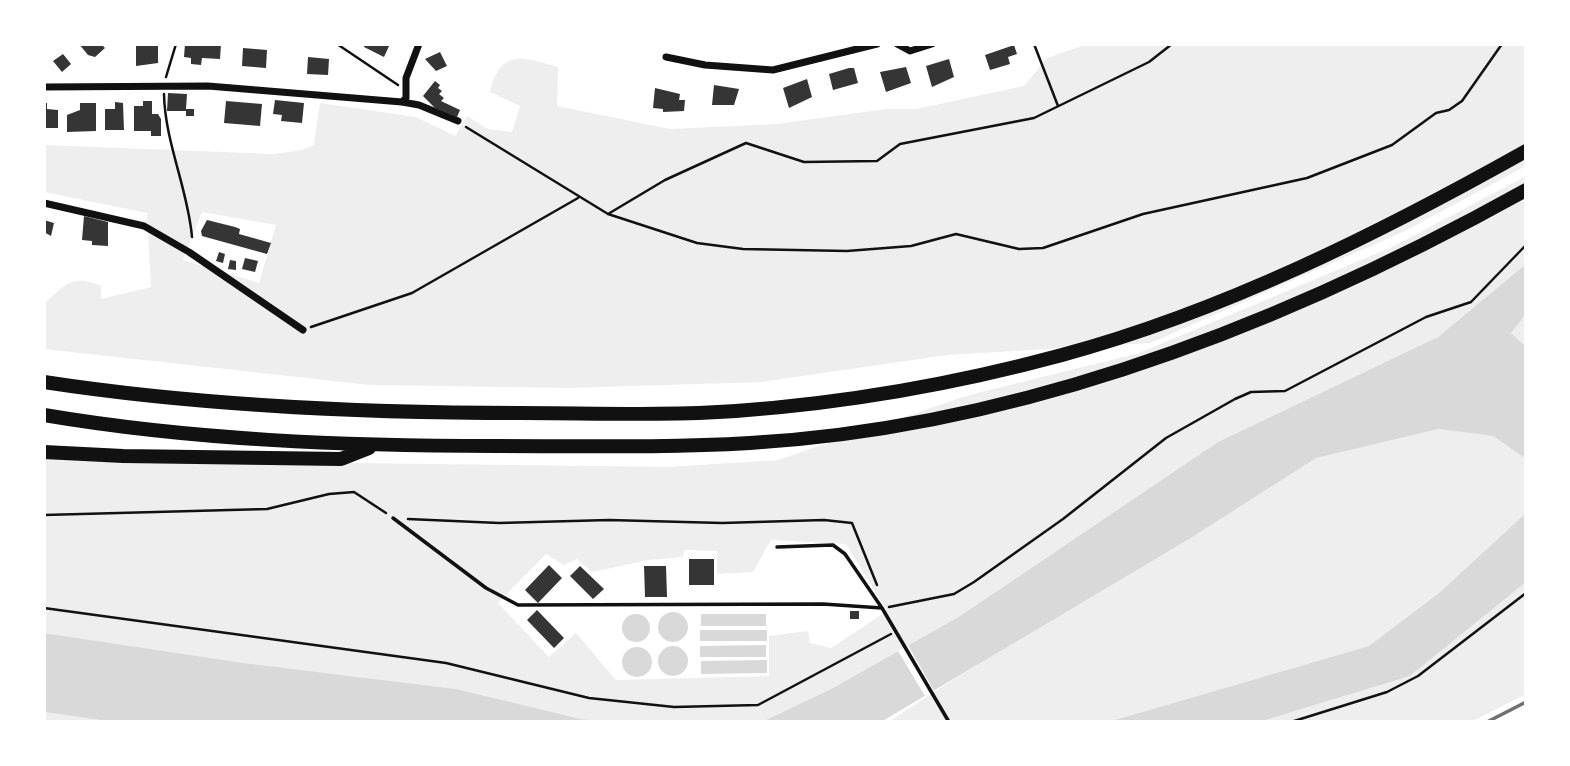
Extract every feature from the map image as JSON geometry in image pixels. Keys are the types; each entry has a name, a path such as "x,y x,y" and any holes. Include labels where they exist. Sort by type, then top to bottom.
{"highway":[{"path":"44,382 177,399 397,412 733,411 843,401 952,382 1064,355 1169,320 1275,277 1371,233 1526,150"},
{"path":"44,415 174,430 374,446 750,443 846,433 962,413 1072,386 1181,350 1291,306 1390,260 1526,190"},
{"path":"44,452 123,456 341,459 374,446"}],"street":[{"path":"402,102 406,97 406,78 419,44"},
{"path":"666,57 705,65 773,70 877,44"},
{"path":"897,44 910,51 932,44"},
{"path":"44,87 208,86 395,104 402,102 419,105 458,121"},
{"path":"44,203 144,226 189,252 303,330"}],"lane":[{"path":"393,518 486,588 518,605 824,604 882,608"},
{"path":"777,547 833,545 857,569 948,721"}],"path":[{"path":"176,44 163,87 171,142 190,205 192,237"},
{"path":"337,44 406,90"},
{"path":"1034,44 1058,107"},
{"path":"608,214 665,180 746,143 804,162 877,161 900,144 1034,118 1149,62 1171,44"},
{"path":"458,121 578,198 608,214 663,234 743,249 848,251 911,246 956,234 1019,249 1042,248 1143,214 1307,178 1392,145 1436,113 1462,101 1502,44"},
{"path":"303,330 412,293 578,198"},
{"path":"44,515 267,509 329,494 354,492 393,518 499,523 824,520 852,523 872,571 882,608 954,594 1063,519 1166,438 1235,399 1251,392 1285,391 1426,317 1471,302 1526,245"},
{"path":"1291,722 1387,692 1418,676 1526,593"},
{"path":"44,608 446,663 589,698 674,707 758,705 894,633"}],"shaded area":[{"path":"1087,44 1526,44 1526,166 1405,231 1150,343 947,355 761,382 569,388 370,385 44,349 44,304 69,283 82,281 101,286 101,299 151,287 147,213 44,192 44,145 275,154 302,150 314,145 320,103 416,117 455,136 467,116 488,129 512,132 520,106 490,92 500,68 515,59 534,60 558,67 557,106 670,129 777,124 886,109 916,109 1024,86 1047,58","holes":["202,212 276,225 259,283 183,260"]},
{"path":"1526,176 1526,264 1438,337 1218,442 960,616 833,688 762,722 614,722 581,719 456,689 244,663 44,633 44,459 668,467 778,460 969,395 1139,353 1392,247","holes":["771,540 846,544 887,611 831,648 810,643 808,631 769,636 769,676 616,680 576,633 549,657 498,603 546,554 564,565 577,559 592,572 649,560 683,557 684,550 717,551 717,574 753,572"]},
{"path":"1526,264 1526,314 1511,333 1523,344 1526,343 1526,459 1493,436 1439,429 1316,458 1189,539 881,722 762,722 833,688 960,616 1218,442 1438,337"},
{"path":"1526,314 1526,343 1523,344 1511,333"},
{"path":"1439,429 1493,436 1526,459 1526,513 1439,593 1369,646 1108,722 888,722 1316,458"},
{"path":"1526,513 1526,582 1410,676 1259,722 1108,722 1369,646 1439,593"},
{"path":"1526,582 1526,694 1471,722 1259,722 1410,676"},
{"path":"673,612 679,613 687,621 687,633 679,641 673,642 667,641 659,633 658,627 659,621 667,613"},
{"path":"636,614 646,618 650,628 646,638 636,642 626,638 622,628 626,618"},
{"path":"701,614 766,614 766,626 701,626"},
{"path":"700,630 767,630 767,641 700,641"},
{"path":"44,633 244,663 456,689 581,719 614,722 115,722 44,712"},
{"path":"766,645 766,657 700,657 700,646"},
{"path":"673,646 679,647 687,655 687,667 679,675 673,676 667,675 659,667 658,661 659,655 667,647"},
{"path":"637,647 643,648 651,656 651,668 643,676 637,677 631,676 623,668 622,662 623,656 631,648"},
{"path":"767,660 767,673 701,674 701,661"},
{"path":"44,712 115,722 44,722"}],"pier":[{"path":"908,645 934,691 925,696 898,651"}],"building":[{"path":"79,44 101,44 105,48 95,57 88,55"},
{"path":"136,44 158,44 158,63 136,66"},
{"path":"185,44 221,44 220,59 202,58 201,65 191,64 191,58 184,57"},
{"path":"365,44 390,44 384,57 364,47"},
{"path":"1014,45 1017,54 1008,57 1010,64 990,70 985,55"},
{"path":"243,48 267,50 266,68 242,66"},
{"path":"440,52 447,66 436,71 425,59"},
{"path":"63,54 71,64 62,72 53,61"},
{"path":"308,57 329,59 328,75 307,74"},
{"path":"949,59 954,77 932,87 926,66"},
{"path":"906,67 911,83 886,92 880,72"},
{"path":"854,68 858,83 833,90 829,74"},
{"path":"807,79 812,97 789,108 783,88"},
{"path":"435,81 442,91 439,94 444,98 441,101 460,110 457,117 435,108 423,96"},
{"path":"714,85 739,89 734,105 712,105"},
{"path":"655,88 680,94 679,100 685,100 684,111 663,112 663,109 653,108"},
{"path":"168,93 187,94 186,109 194,109 194,116 186,116 186,111 167,111"},
{"path":"275,100 304,103 302,123 281,121 282,115 273,114"},
{"path":"143,101 152,101 152,114 158,114 161,119 161,136 151,136 151,131 134,131 134,106 143,106"},
{"path":"226,101 262,104 260,126 224,123"},
{"path":"115,102 123,103 124,130 105,130 105,109 115,109"},
{"path":"44,103 47,103 47,109 58,110 58,128 44,128"},
{"path":"80,103 96,103 96,131 67,132 67,115 80,110"},
{"path":"84,216 108,222 108,246 92,245 92,241 82,240"},
{"path":"44,220 54,223 51,236 44,232"},
{"path":"207,220 235,227 240,229 239,234 271,243 267,254 202,236 201,231"},
{"path":"219,252 225,254 223,263 216,261"},
{"path":"245,258 258,261 255,272 242,269"},
{"path":"230,260 236,261 236,270 228,269"},
{"path":"689,559 714,559 714,585 689,585"},
{"path":"549,565 562,578 538,603 525,590"},
{"path":"580,566 604,589 593,599 570,576"},
{"path":"644,566 666,566 667,597 645,597"},
{"path":"537,610 564,638 554,648 527,620"},
{"path":"850,611 859,611 859,619 850,619"}],"railway":[{"path":"1487,722 1526,702"}]}
